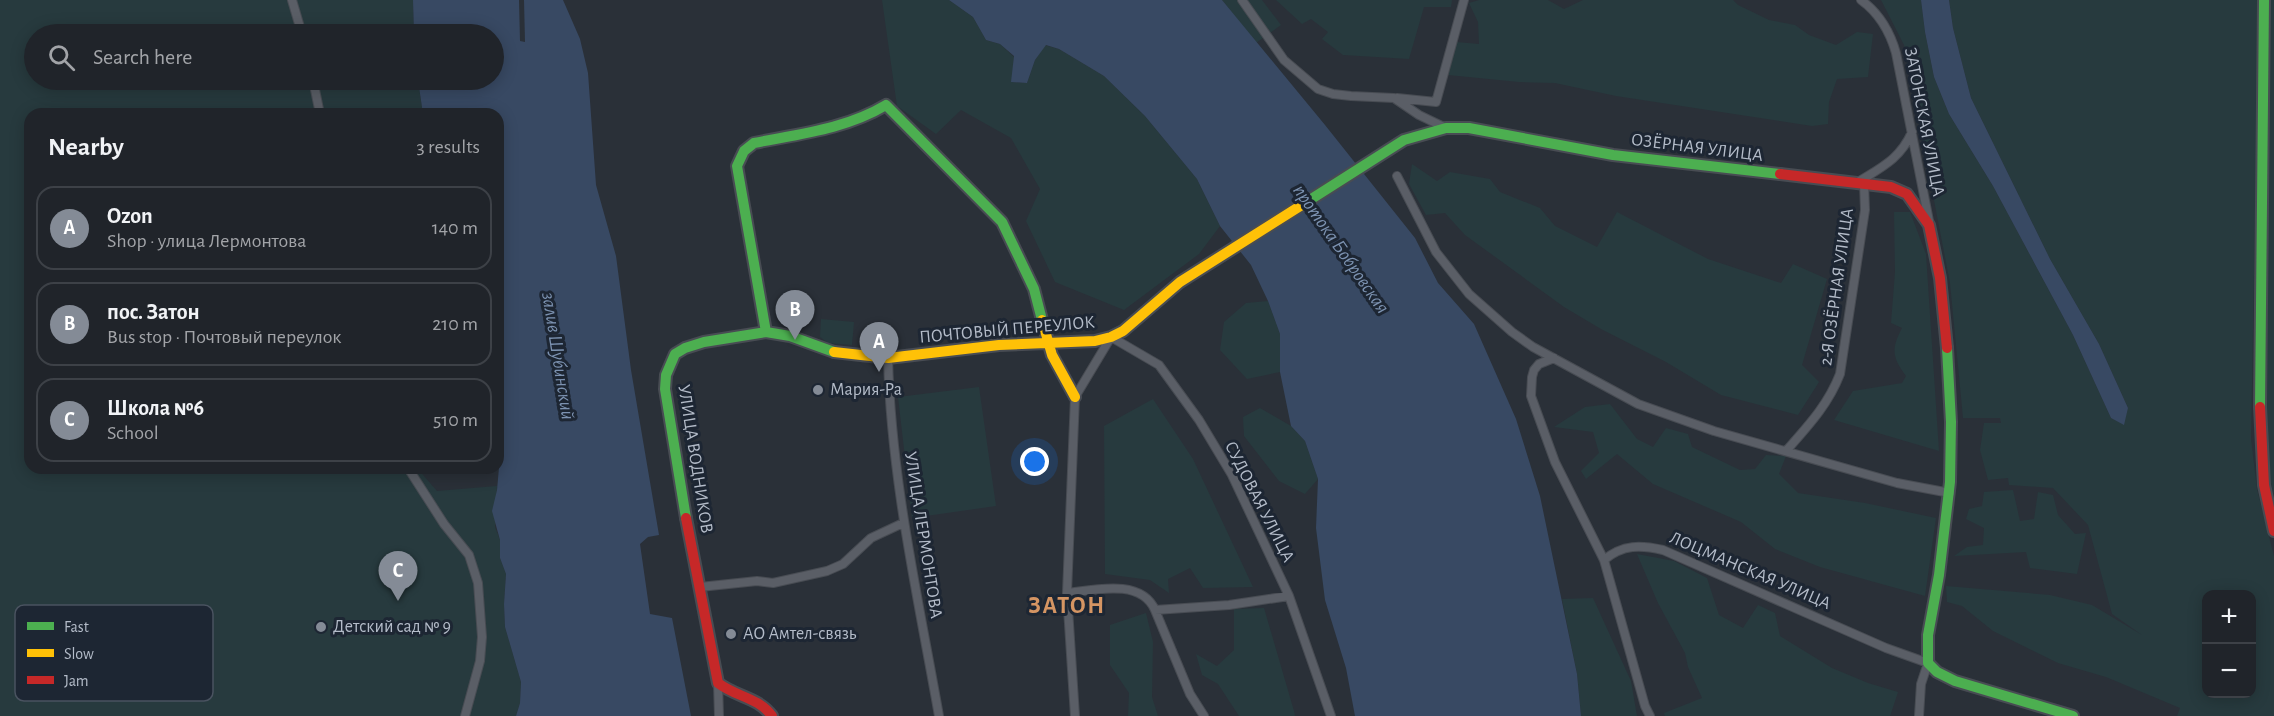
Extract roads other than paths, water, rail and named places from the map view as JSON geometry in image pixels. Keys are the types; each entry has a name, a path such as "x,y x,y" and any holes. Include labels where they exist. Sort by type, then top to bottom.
{"street":[{"path":"292,0 299,24"},
{"path":"1242,0 1284,60 1318,88 1350,96 1436,102 1464,0"},
{"name":"ЗАТОНСКАЯ УЛИЦА","path":"1861,0 1890,34 1912,130 1929,225"},
{"path":"2264,0 2260,430 2264,485 2274,531"},
{"path":"315,90 319,108"},
{"name":"ОЗЁРНАЯ УЛИЦА","path":"1394,98 1419,115 1446,128"},
{"path":"766,332 737,166 739,158 754,143 843,125 866,117 886,105 1002,222 1034,289 1048,342 1074,397 1067,593 1075,716"},
{"name":"ОЗЁРНАЯ УЛИЦА","path":"1112,337 1123,331 1180,282 1384,152 1404,140 1446,128 1468,128 1585,150 1668,162 1891,187 1907,194 1929,225"},
{"path":"1861,182 1889,163 1905,147 1912,130"},
{"path":"1397,176 1436,252 1469,294 1512,332 1554,358 1638,404 1714,431 1897,483 1950,493"},
{"name":"2-Я ОЗЁРНАЯ УЛИЦА","path":"1786,450 1821,412 1840,374 1865,210 1861,182"},
{"path":"1919,716 1921,684 1928,663 1928,635 1950,493 1951,422 1947,341 1940,279 1929,225"},
{"name":"ПОЧТОВЫЙ ПЕРЕУЛОК","path":"766,332 790,336 830,351 888,358 999,345 1112,337"},
{"name":"УЛИЦА ВОДНИКОВ","path":"718,682 681,492 665,389 666,375 675,354 685,348 704,342 766,332"},
{"path":"1074,397 1112,337"},
{"name":"СУДОВАЯ УЛИЦА","path":"1112,337 1159,365 1199,420 1232,475 1289,596 1331,716"},
{"name":"УЛИЦА ЛЕРМОНТОВА","path":"888,358 896,466 903,523 939,716"},
{"path":"1554,358 1539,364 1534,370 1531,396 1555,462 1604,560 1650,716"},
{"path":"412,474 444,524 469,555 478,583 482,637 480,661 465,716"},
{"path":"700,587 757,581 773,583 827,571 843,564 871,538 903,523"},
{"name":"ЛОЦМАНСКАЯ УЛИЦА","path":"1604,560 1628,547 1642,546 1663,550 1886,648 1928,663 1937,672 1956,681 2073,716"},
{"path":"1067,593 1112,589 1143,594 1155,610 1190,694 1204,716"},
{"path":"1155,610 1229,605 1289,596"},
{"path":"718,682 719,716"},
{"path":"718,682 732,693 759,701 772,716"}],"water":[{"name":"залив Шубинский","path":"413,0 563,0 580,39 588,73 596,185 616,256 631,370 659,535 648,537 640,544 650,614 672,618 691,716 516,716 520,703 521,682 505,627 506,574 500,558 500,540 492,511 498,474 504,474 504,108 422,108 419,90 504,90 504,24 414,24"},
{"name":"протока Бобровская","path":"949,0 1222,0 1415,238 1438,283 1474,324 1516,419 1540,496 1577,674 1581,716 1355,716 1346,668 1325,600 1316,528 1318,479 1305,441 1291,426 1280,372 1280,334 1251,265 1220,226 1197,179 1145,116 1104,76 1059,49 1046,45 1035,60 1027,83 1011,82 1014,56 1000,44 986,40 973,17"},
{"path":"1921,0 1949,0 1953,28 1971,98 2050,259 2099,344 2128,408 2124,425 2111,418 2073,335 1993,186 1949,114 1934,77"}],"place":[{"name":"пос. Затон","path":"795,340"},
{"name":"Ozon","path":"879,372"},
{"name":"Мария-Ра","path":"818,390"},
{"name":"Школа №6","path":"398,601"},
{"name":"Детский сад № 9","path":"321,627"},
{"name":"АО Амтел-связь","path":"731,634"}],"district":[{"name":"ЗАТОН","path":"1067,606"}]}
